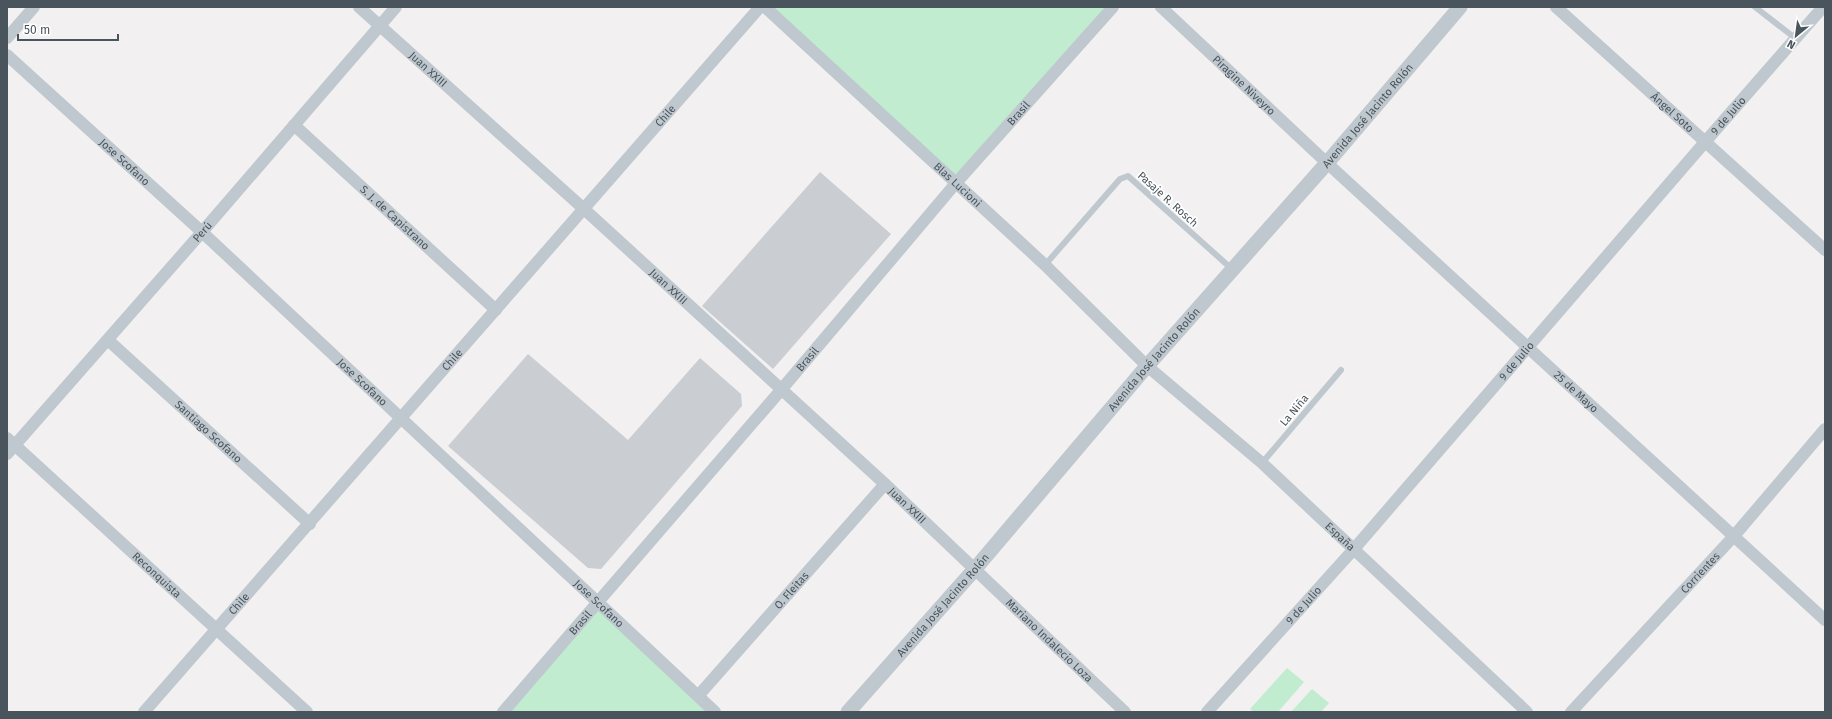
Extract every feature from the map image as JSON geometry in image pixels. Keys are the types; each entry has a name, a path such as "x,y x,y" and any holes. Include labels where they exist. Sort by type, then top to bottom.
{"street":[{"path":"7,38 34,7"},
{"name":"Juan XXIII","path":"359,7 584,209 885,484 974,570"},
{"name":"Perú","path":"10,445 108,340 396,7"},
{"name":"Chile","path":"144,712 310,524 760,7"},
{"name":"Blas Lucioni","path":"765,7 1045,265 1147,366"},
{"name":"Brasil","path":"503,712 781,390 956,183 1113,7"},
{"name":"Piragine Niveyro","path":"1161,7 1327,163"},
{"name":"Avenida José Jacinto Rolón","path":"848,712 974,570 1147,366 1327,163 1460,7"},
{"name":"Ángel Soto","path":"1556,7 1825,250"},
{"name":"9 de Julio","path":"1207,712 1354,550 1823,7"},
{"name":"Jose Scofano","path":"7,55 202,232 714,712"},
{"name":"S. J. de Capistrano","path":"294,125 496,310"},
{"name":"25 de Mayo","path":"1327,163 1825,620"},
{"name":"Santiago Scofano","path":"108,340 310,524"},
{"name":"España","path":"1147,366 1262,464 1527,712"},
{"name":"Corrientes","path":"1571,712 1734,536 1825,429"},
{"name":"Reconquista","path":"10,445 307,712"},
{"name":"O. Fleitas","path":"698,696 885,484"},
{"name":"Mariano Indalecio Loza","path":"974,570 1125,712"}],"lane":[{"path":"1755,7 1795,38"},
{"name":"Pasaje R. Rosch","path":"1045,265 1120,179 1128,176 1233,270"},
{"name":"La Niña","path":"1262,464 1341,370"}],"green space":[{"path":"765,7 1113,7 956,183"},
{"path":"598,602 715,712 503,712"},
{"path":"1287,668 1304,682 1278,712 1254,712 1250,709"},
{"path":"1312,689 1329,703 1321,712 1291,712"}],"building":[{"path":"820,172 891,234 773,369 702,306"},
{"path":"528,354 628,440 700,358 741,394 742,406 601,569 588,568 448,446"}]}
